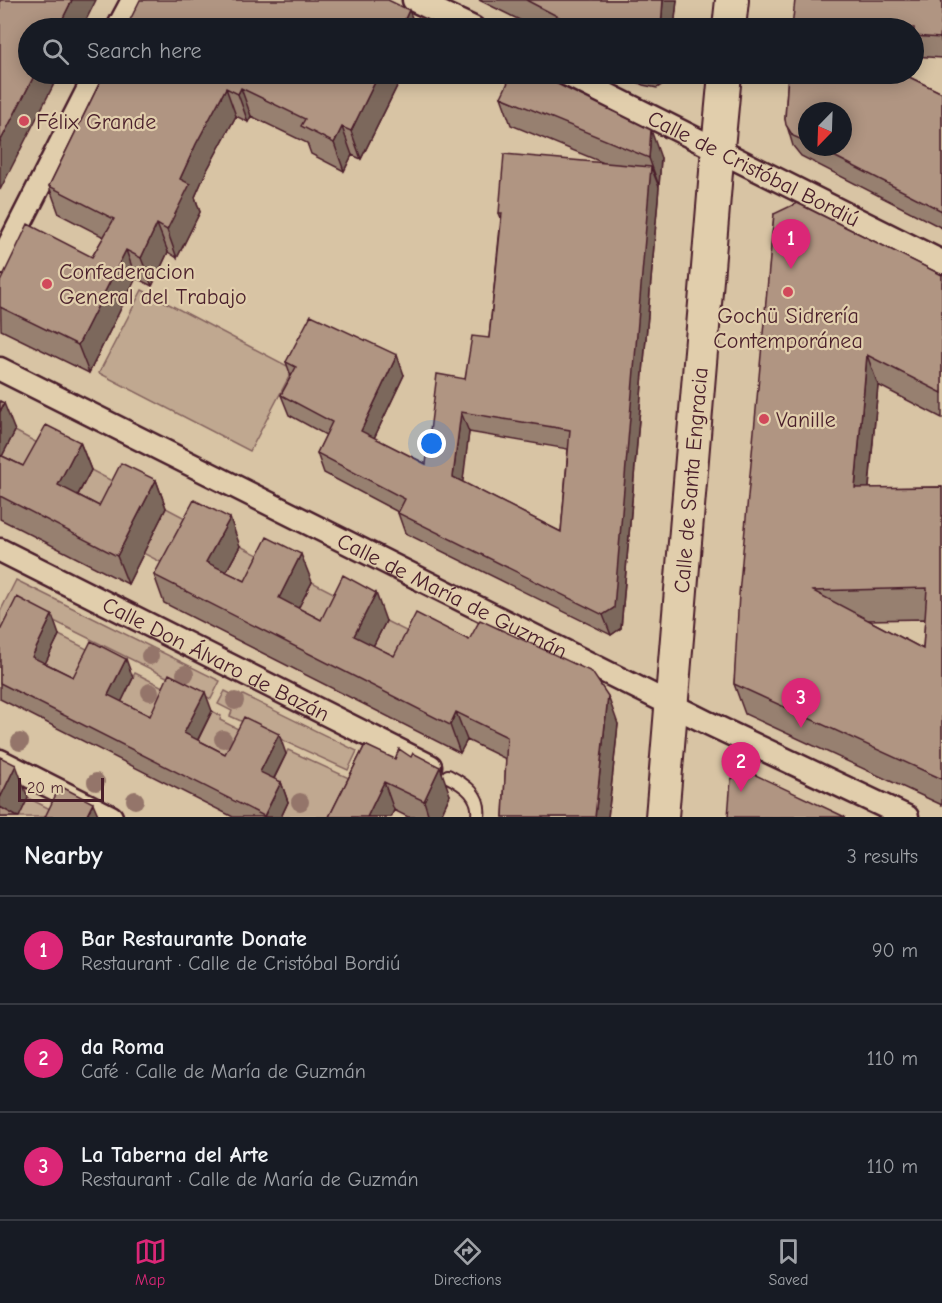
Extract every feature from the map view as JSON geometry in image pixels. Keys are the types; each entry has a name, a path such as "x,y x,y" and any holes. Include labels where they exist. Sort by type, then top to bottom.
{"main road":[{"path":"730,18 732,0"},
{"name":"Calle de Santa Engracia","path":"662,817 724,84"}],"street":[{"path":"123,18 133,0"},
{"path":"414,0 452,18"},
{"path":"0,263 91,84"},
{"name":"Calle de Cristóbal Bordiú","path":"587,84 942,262"},
{"name":"Calle de María de Guzmán","path":"0,369 672,704 907,817"},
{"name":"Calle Don Álvaro de Bazán","path":"0,550 439,771"},
{"path":"0,761 111,817"}],"lane":[{"path":"439,771 472,792 478,803 478,817"}],"shaded area":[{"path":"142,290 293,369 250,451 99,373"},
{"path":"15,431 56,453 33,495 0,460"},
{"path":"91,470 131,491 109,534 68,514"},
{"path":"166,508 204,528 180,572 143,553"},
{"path":"240,546 278,565 255,609 216,590"},
{"path":"16,580 220,681 211,699 20,604 0,641 0,612"},
{"path":"312,582 353,603 331,648 289,626"},
{"path":"386,621 426,641 404,684 364,664"},
{"path":"59,635 101,656 80,697 39,676"},
{"path":"135,673 177,694 157,736 115,715"},
{"path":"225,691 241,699 243,695 357,751 348,770 230,716 232,711 218,704"},
{"path":"212,711 221,716 220,720 252,736 233,774 191,753"},
{"path":"288,750 351,779 354,817 281,817 288,802 267,792"},
{"path":"28,798 66,817 19,817"}],"building":[{"path":"0,0 72,0 63,18 18,18 18,84 30,84 0,142"},
{"path":"140,0 388,0 409,10 405,18 131,18"},
{"path":"526,0 663,0 662,18 561,18"},
{"path":"795,0 942,0 940,38 924,37 924,18 793,18"},
{"path":"99,84 374,84 351,131 342,127 334,143 301,126 305,119 241,88 238,94 226,88 180,179 190,184 167,230 157,224 141,258 126,250 78,345 0,307 0,282 28,224 92,257 114,219 49,186"},
{"path":"507,84 557,84 651,130 649,158 501,97"},
{"path":"787,84 924,84 942,93 942,211 834,156 852,156 852,102 798,102 798,138 793,136 786,125"},
{"path":"504,154 651,167 614,608 603,615 398,513 405,499 317,453 332,422 281,395 296,367 286,362 311,315 397,355 361,431 426,464 437,374 465,379 472,336 489,338 502,213 499,213","holes":["461,412 570,430 561,532 453,477"]},
{"path":"797,203 942,275 942,393 867,355 855,488 942,487 942,779 734,684 739,594 774,214","holes":["927,588 923,649 813,591"]},
{"path":"46,425 80,442 58,485 99,506 121,463 156,480 117,556 0,496 0,455 23,466"},
{"path":"194,500 230,518 206,562 245,581 267,537 301,554 279,598 321,620 343,575 376,593 354,636 394,656 416,613 469,640 480,620 592,672 608,696 595,817 503,817 507,737 456,712 450,725 154,575"},
{"path":"17,597 52,615 32,657 73,677 91,641 126,659 108,695 150,716 169,674 205,692 184,733 225,754 244,717 279,734 260,772 281,782 264,816 0,683 0,631"},
{"path":"365,745 395,759 399,749 411,757 413,753 440,767 424,801 384,782 367,817 329,817"},
{"path":"0,757 16,765 0,798"},
{"path":"747,771 845,817 728,817 731,779"},
{"path":"60,786 93,803 86,817 45,817"},
{"path":"0,807 16,816 19,817 0,817"}],"place":[{"name":"Félix Grande","path":"24,121"},
{"name":"Bar Restaurante Donate","path":"791,269"},
{"name":"Confederacion General del Trabajo","path":"47,284"},
{"name":"Gochü Sidrería Contemporánea","path":"788,292"},
{"name":"Vanille","path":"764,419"},
{"name":"La Taberna del Arte","path":"801,728"},
{"name":"da Roma","path":"741,792"}]}
